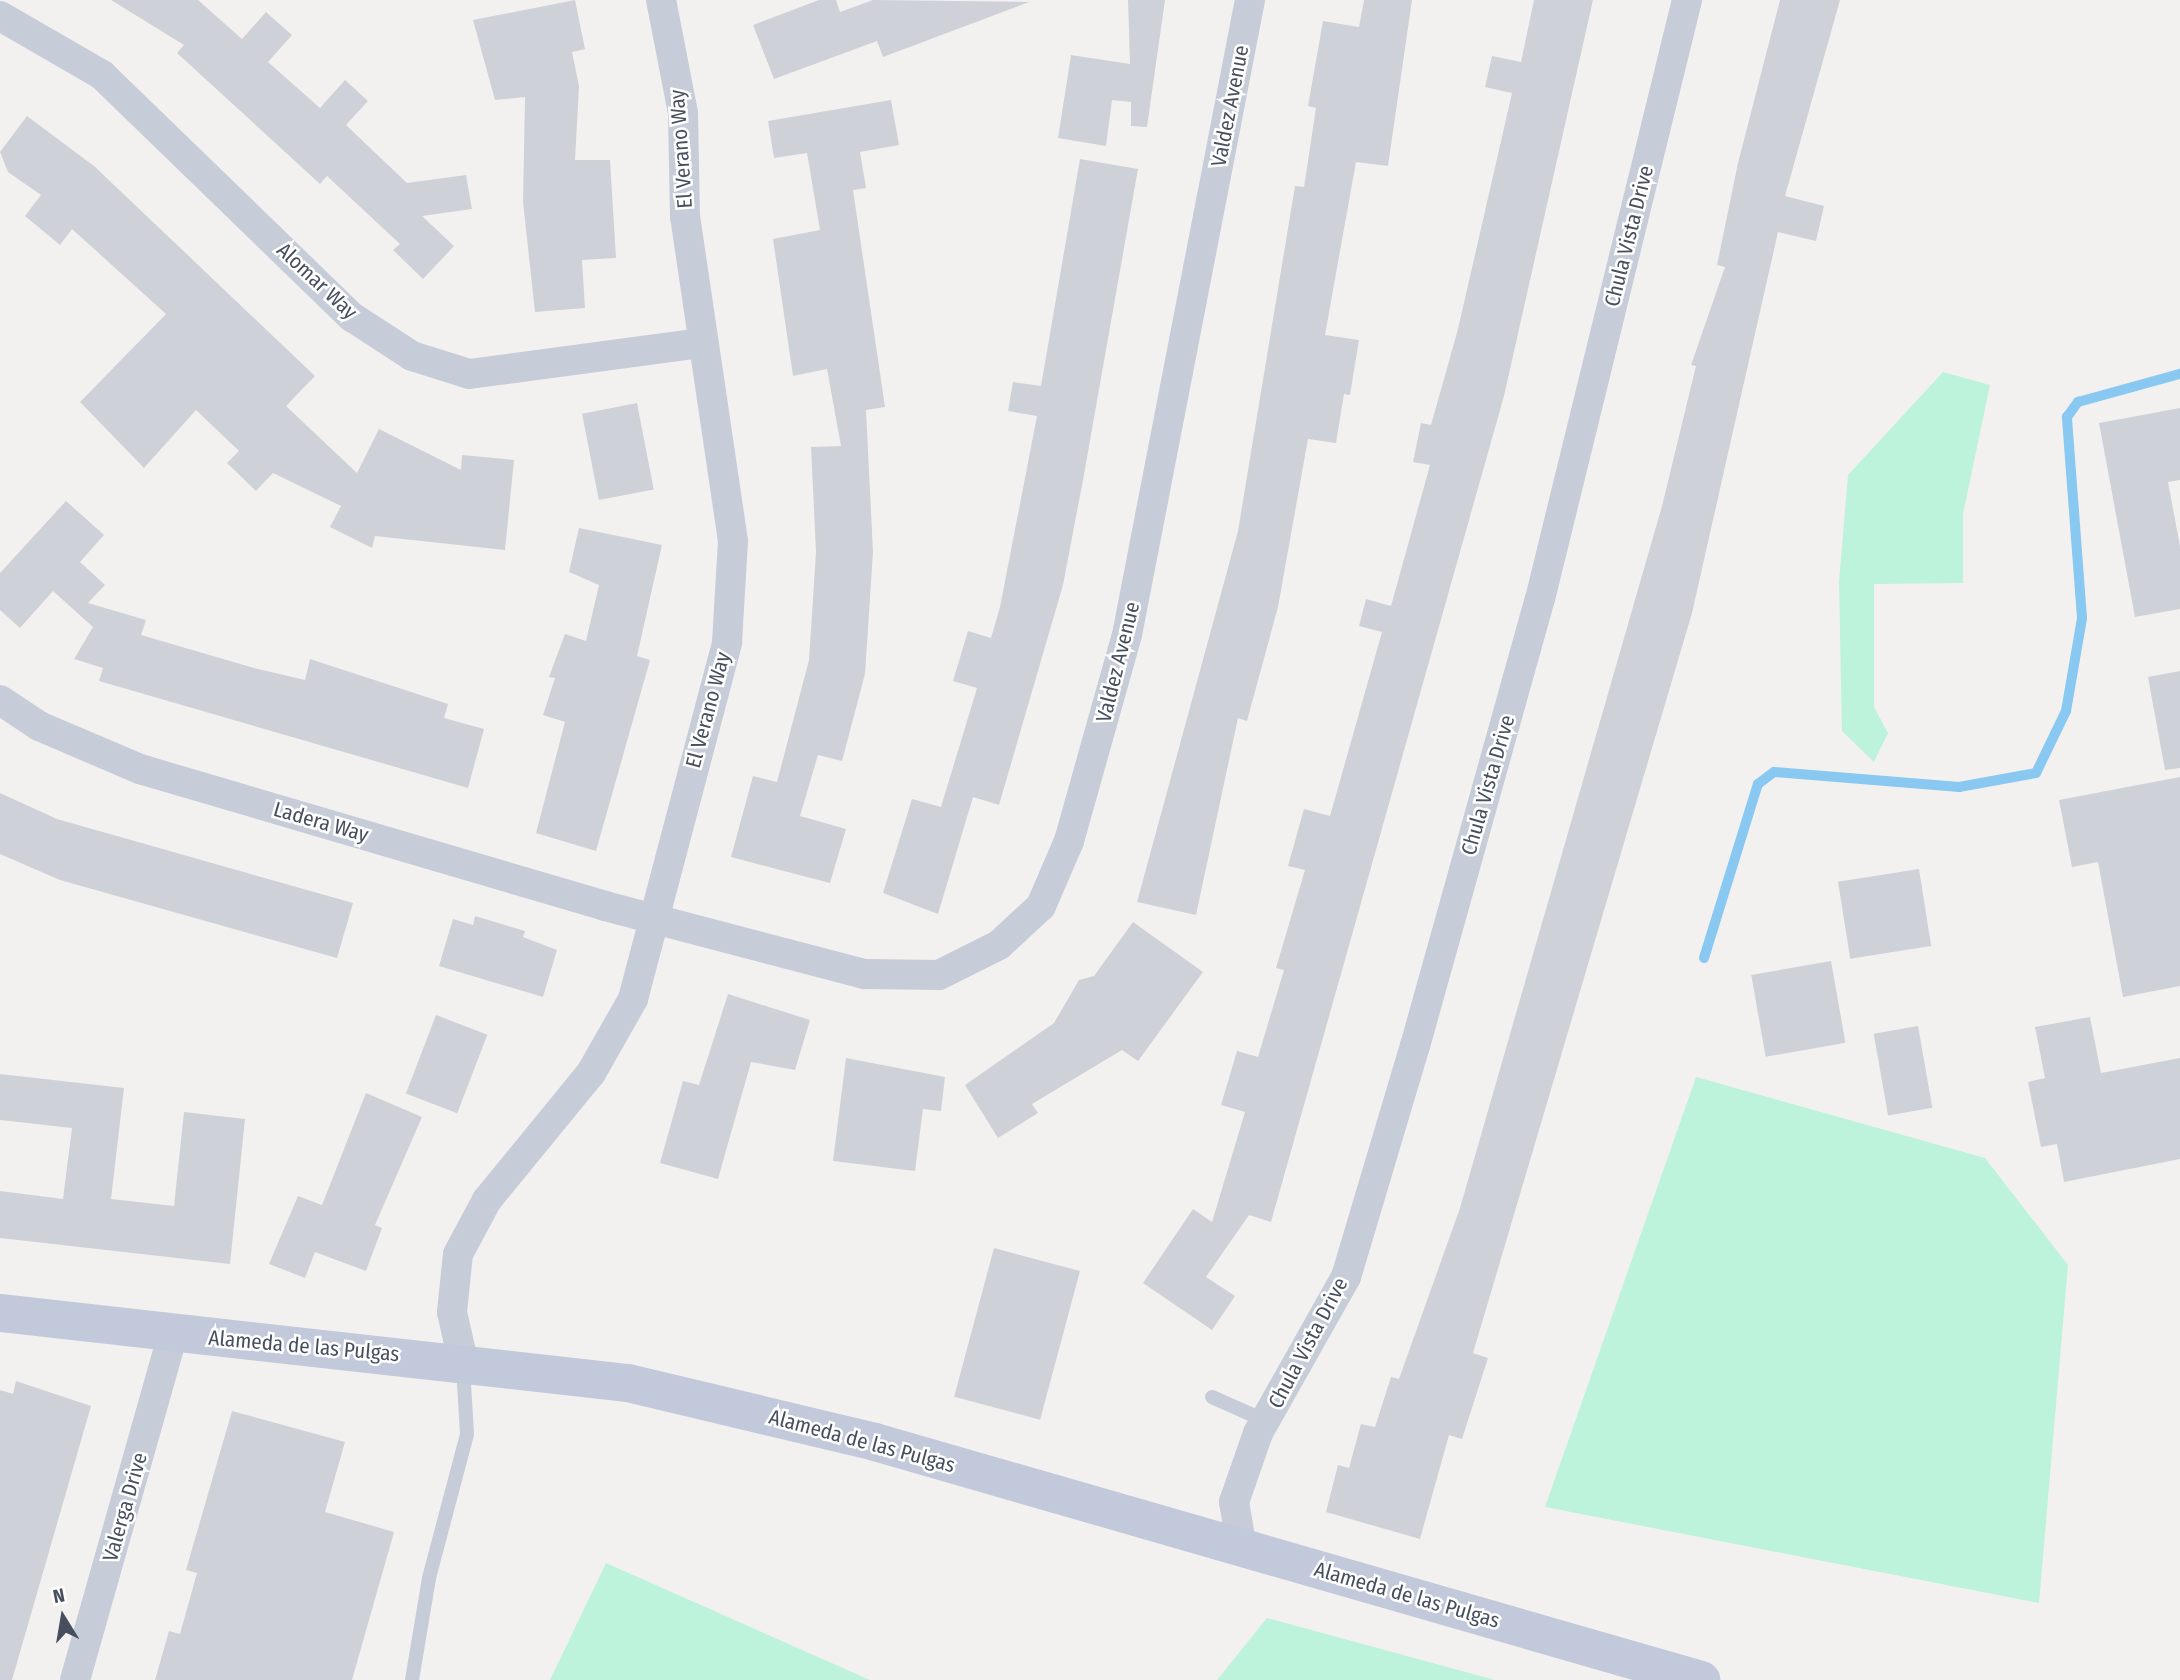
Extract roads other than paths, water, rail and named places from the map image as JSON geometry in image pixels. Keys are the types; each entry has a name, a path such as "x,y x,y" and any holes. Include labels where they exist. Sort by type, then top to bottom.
{"main road":[{"name":"Alameda de las Pulgas","path":"0,1313 173,1334 463,1361 628,1383 875,1443 1701,1680"}],"street":[{"name":"El Verano Way","path":"463,1361 452,1312 458,1254 487,1200 591,1073 633,999 727,642 733,541 685,218 683,113 661,0"},
{"name":"Valdez Avenue","path":"653,916 865,974 939,975 999,945 1041,906 1069,841 1127,635 1250,0"},
{"name":"Chula Vista Drive","path":"1242,1548 1234,1502 1266,1421 1346,1277 1415,1046 1540,599 1687,0"},
{"name":"Alomar Way","path":"0,16 102,75 352,317 412,356 469,374 702,343"},
{"name":"Ladera Way","path":"0,700 39,726 140,769 653,916"},
{"name":"Valerga Drive","path":"75,1680 173,1334"}],"lane":[{"path":"412,1680 429,1578 467,1434 463,1361"},
{"path":"1212,1397 1266,1421"}],"waterway":[{"path":"1704,958 1758,784 1774,772 1959,787 2036,773 2066,711 2082,618 2067,417 2078,402 2180,374"}]}
